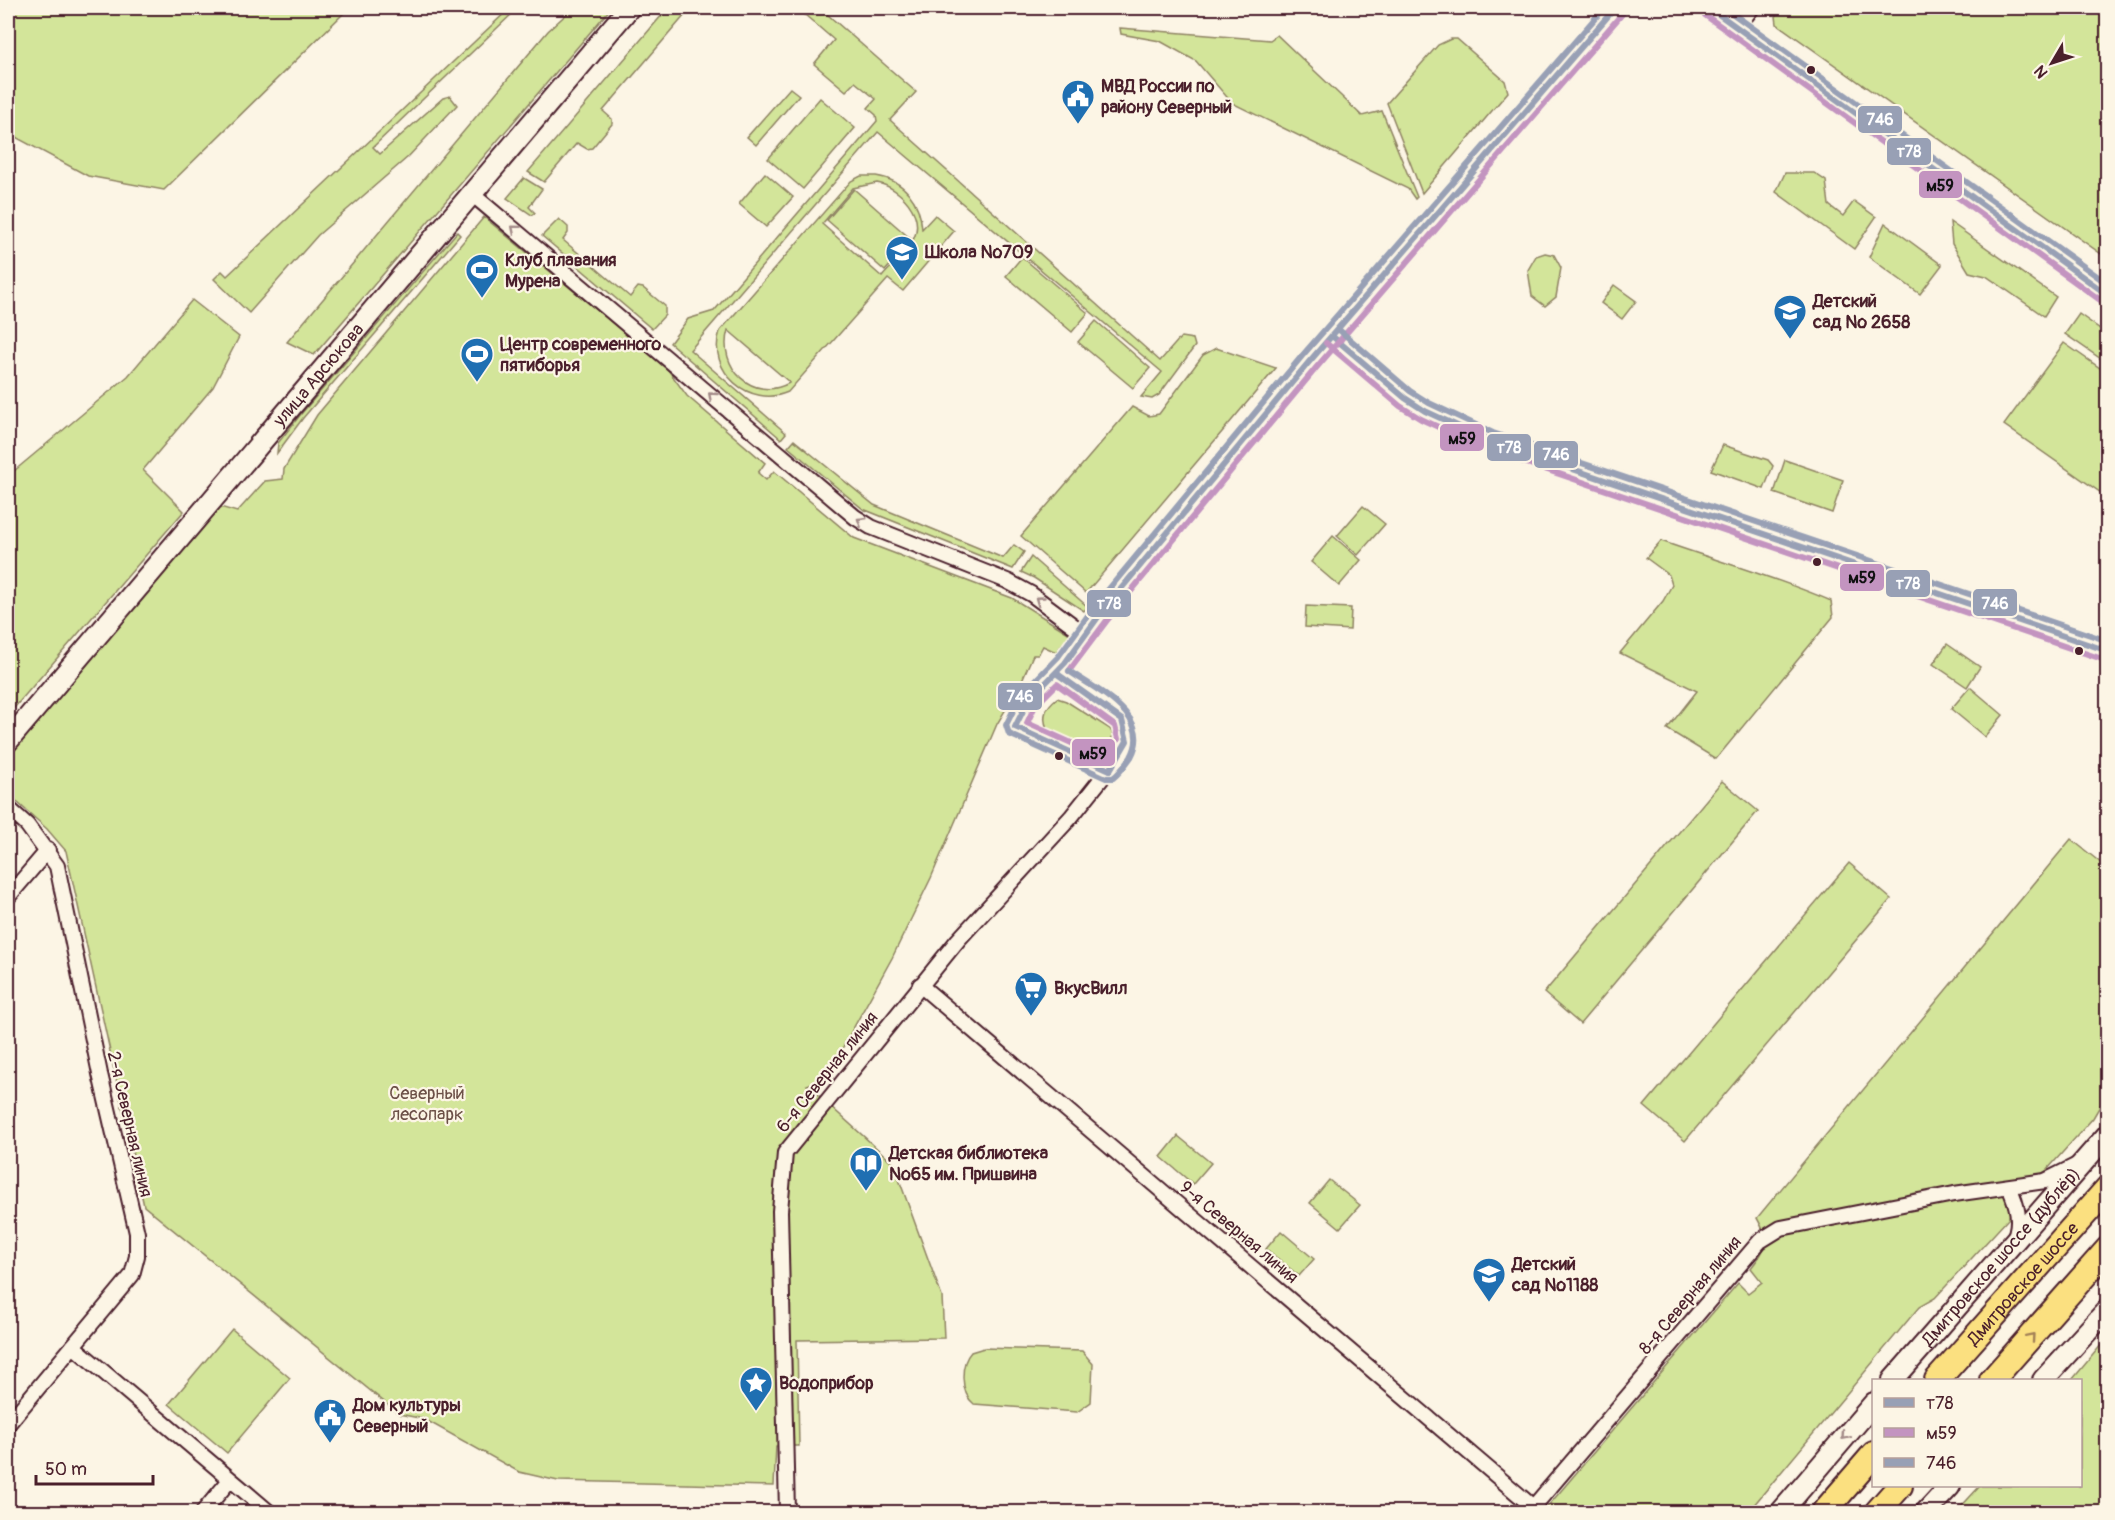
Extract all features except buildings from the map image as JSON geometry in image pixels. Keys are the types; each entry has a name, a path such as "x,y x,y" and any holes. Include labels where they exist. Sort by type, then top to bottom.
{"highway":[{"name":"Дмитровское шоссе","path":"1938,1379 2108,1188"},
{"path":"1993,1379 2108,1250"},
{"path":"1824,1512 1872,1456"},
{"path":"1877,1512 1898,1487"}],"street":[{"name":"улица Арсюкова","path":"8,741 629,8"},
{"path":"1110,770 1015,727 1028,701 1056,673 1101,613 1332,336 1615,8"},
{"path":"1710,8 2108,294"},
{"path":"1737,27 1752,8"},
{"path":"472,194 855,517 872,527 1007,581 1031,594 1086,635"},
{"path":"1332,336 1405,398 1425,411 1490,441 2108,651"},
{"name":"6-я Северная линия","path":"787,1512 780,1211 785,1153 920,985 965,932 1071,817 1110,770 1128,744 1127,729 1122,720 1056,673"},
{"name":"2-я Северная линия","path":"8,808 27,825 48,850 57,866 97,1061 137,1233 137,1256 132,1275 8,1424"},
{"path":"8,897 48,850"},
{"name":"9-я Северная линия","path":"920,985 1531,1510"},
{"name":"Дмитровское шоссе (дублёр)","path":"1894,1379 2108,1134"},
{"name":"8-я Северная линия","path":"1531,1510 1760,1241 1781,1228 1953,1194 2045,1181 2084,1161"},
{"path":"2009,1187 2018,1213 2019,1229 2011,1245"},
{"path":"2044,1379 2108,1309"},
{"path":"73,1346 269,1512"},
{"path":"1781,1512 1872,1405"},
{"path":"203,1512 230,1480"},
{"path":"1926,1512 1948,1487"}],"green space":[{"path":"8,8 349,8 164,190 88,176 12,135 8,137"},
{"path":"510,8 518,8 373,147 380,154 443,98 450,96 457,105 408,157 318,235 249,313 214,279 222,271 227,276"},
{"path":"573,8 611,8 314,355 287,342 548,31"},
{"path":"668,8 691,8 603,111 612,119 612,124 592,148 587,149 577,143 544,182 528,172"},
{"path":"797,8 820,8 916,92 890,120 1160,361 1181,337 1193,339 1195,346 1159,395 1152,399 1141,397 1162,372 878,132 690,350 786,433 781,439 670,343 688,319 714,311 877,121 876,115 868,108 876,99 855,82 846,91 814,64 834,40"},
{"path":"1775,8 2107,8 2107,258 1777,24"},
{"path":"1120,28 1270,40 1277,35 1362,116 1382,111 1417,197 1415,199 1408,189 1232,103 1196,61 1160,41 1121,34"},
{"path":"1451,39 1457,39 1505,81 1508,92 1422,193 1387,103 1438,45"},
{"path":"790,88 799,95 756,145 747,137"},
{"path":"820,98 855,128 803,189 768,159"},
{"path":"765,173 793,197 766,227 739,204"},
{"path":"1785,173 1814,173 1826,181 1829,205 1843,216 1854,201 1876,217 1854,249 1776,192"},
{"path":"861,176 886,178 902,187 918,209 922,229 935,215 954,231 903,291 888,279 788,392 774,396 746,391 734,383 719,360 717,346 720,331 851,181","holes":["877,183 902,196 916,221 916,231 910,245 882,277 822,224 853,188","728,330 789,382 789,383 776,388 763,388 751,385 741,378 728,357 726,344"]},
{"path":"524,178 542,189 529,207 535,213 532,215 507,198"},
{"path":"854,189 912,240 885,271 827,220"},
{"name":"Северный лесопарк","path":"484,217 666,367 687,396 765,463 758,473 766,480 774,471 854,538 1012,598 1070,634 1056,652 1043,646 1038,655 1033,655 1019,687 997,724 931,878 892,958 838,1056 820,1080 807,1085 893,1163 942,1297 944,1338 797,1340 799,1446 776,1446 774,1486 558,1481 519,1472 424,1419 399,1414 144,1206 66,851 47,829 8,794 8,757 217,506 237,512 265,481 283,479 284,469 317,415"},
{"path":"559,219 568,227 568,233 563,240 630,297 638,287 643,288 665,306 665,315 652,329 542,236"},
{"path":"1950,222 2056,297 2044,316 1986,276 1969,272 1952,244"},
{"path":"1885,223 1942,265 1920,294 1869,257"},
{"path":"457,232 460,235 303,418 277,453 278,443 301,414"},
{"path":"1545,253 1554,255 1561,268 1556,297 1545,306 1532,296 1528,270 1536,256"},
{"path":"1022,257 1088,313 1072,332 1006,276"},
{"path":"1614,285 1636,301 1622,319 1601,303"},
{"path":"192,300 239,337 213,387 143,470 184,511 8,715 8,476 128,376"},
{"path":"2079,314 2107,334 2107,363 2065,334"},
{"path":"1096,321 1150,368 1133,388 1078,342"},
{"path":"2064,343 2107,373 2107,497 2004,425"},
{"path":"1216,348 1276,368 1086,593 1021,536 1132,407 1149,416 1159,414 1203,355"},
{"path":"794,440 874,505 1003,558 1014,545 1024,552 1013,569 863,509 788,447"},
{"path":"1723,445 1768,460 1773,466 1764,489 1711,470"},
{"path":"1785,460 1843,480 1832,513 1774,493"},
{"path":"1363,506 1385,524 1358,555 1337,536"},
{"path":"1333,536 1361,560 1339,586 1311,562"},
{"path":"1661,541 1831,601 1833,617 1716,759 1667,729 1697,691 1620,653 1663,601 1672,585 1669,575 1646,558"},
{"path":"1031,557 1088,607 1084,611 1021,572"},
{"path":"1306,606 1351,608 1350,630 1305,627"},
{"path":"1947,644 1980,667 1967,687 1933,664"},
{"path":"1970,687 2003,715 1985,737 1951,709"},
{"path":"1057,698 1066,701 1110,729 1113,735 1109,746 1100,754 1047,728 1046,711"},
{"path":"1722,781 1758,811 1580,1024 1544,993"},
{"path":"2071,839 2101,863 2107,855 2107,1094 2093,1118 2047,1170 2038,1176 2007,1183 2011,1208 2009,1218 1935,1298 1919,1307 1748,1512 1543,1512 1738,1283 1748,1293 1762,1282 1751,1268 1761,1255 1765,1244 1764,1233 1757,1218"},
{"path":"1849,863 1891,899 1685,1141 1644,1106"},
{"path":"1178,1136 1211,1163 1193,1184 1161,1157"},
{"path":"1329,1180 1360,1205 1340,1228 1310,1203"},
{"path":"1281,1231 1314,1259 1299,1276 1266,1249"},
{"path":"232,1329 290,1378 227,1453 169,1404"},
{"path":"2107,1338 2107,1512 1956,1512 1979,1487 2082,1487 2082,1379 2073,1379"},
{"path":"984,1348 1082,1351 1093,1364 1091,1402 1077,1412 974,1404 966,1393 963,1371 971,1352"}],"transit line":[{"name":"746","path":"1069,671 1119,706 1129,717 1135,729 1136,742 1131,757 1113,778 1106,778 1009,734 1006,725 1021,695 1058,657 1094,607 1302,356 1604,8"},
{"name":"т78","path":"1110,770 1015,727 1028,701 1065,663 1101,613 1309,362 1615,8"},
{"name":"т78","path":"1710,8 2108,295"},
{"name":"746","path":"1725,8 2108,284"},
{"name":"м59","path":"1069,671 1108,619 1316,368 1622,14"},
{"name":"м59","path":"1705,15 2103,302"},
{"name":"746","path":"1338,329 1410,391 1429,403 1493,433 2108,641"},
{"name":"т78","path":"1332,336 1405,398 1425,411 1490,441 2108,651"},
{"name":"м59","path":"1326,343 1400,406 1421,419 1486,449 2105,660"},
{"name":"т78","path":"1056,673 1122,720 1127,741 1110,770"},
{"name":"м59","path":"1057,684 1115,726 1118,739 1107,759 1027,723 1035,706 1057,684"}],"place":[{"name":"МВД России по району Северный","path":"1078,125"},
{"name":"Школа №709","path":"902,281"},
{"name":"Клуб плавания Мурена","path":"482,299"},
{"name":"Детский сад № 2658","path":"1790,340"},
{"name":"Центр современного пятиборья","path":"477,383"},
{"name":"ВкусВилл","path":"1031,1017"},
{"name":"Детская библиотека №65 им. Пришвина","path":"866,1192"},
{"name":"Детский сад №1188","path":"1489,1303"},
{"name":"Водоприбор","path":"756,1412"},
{"name":"Дом культуры Северный","path":"330,1444"}]}
